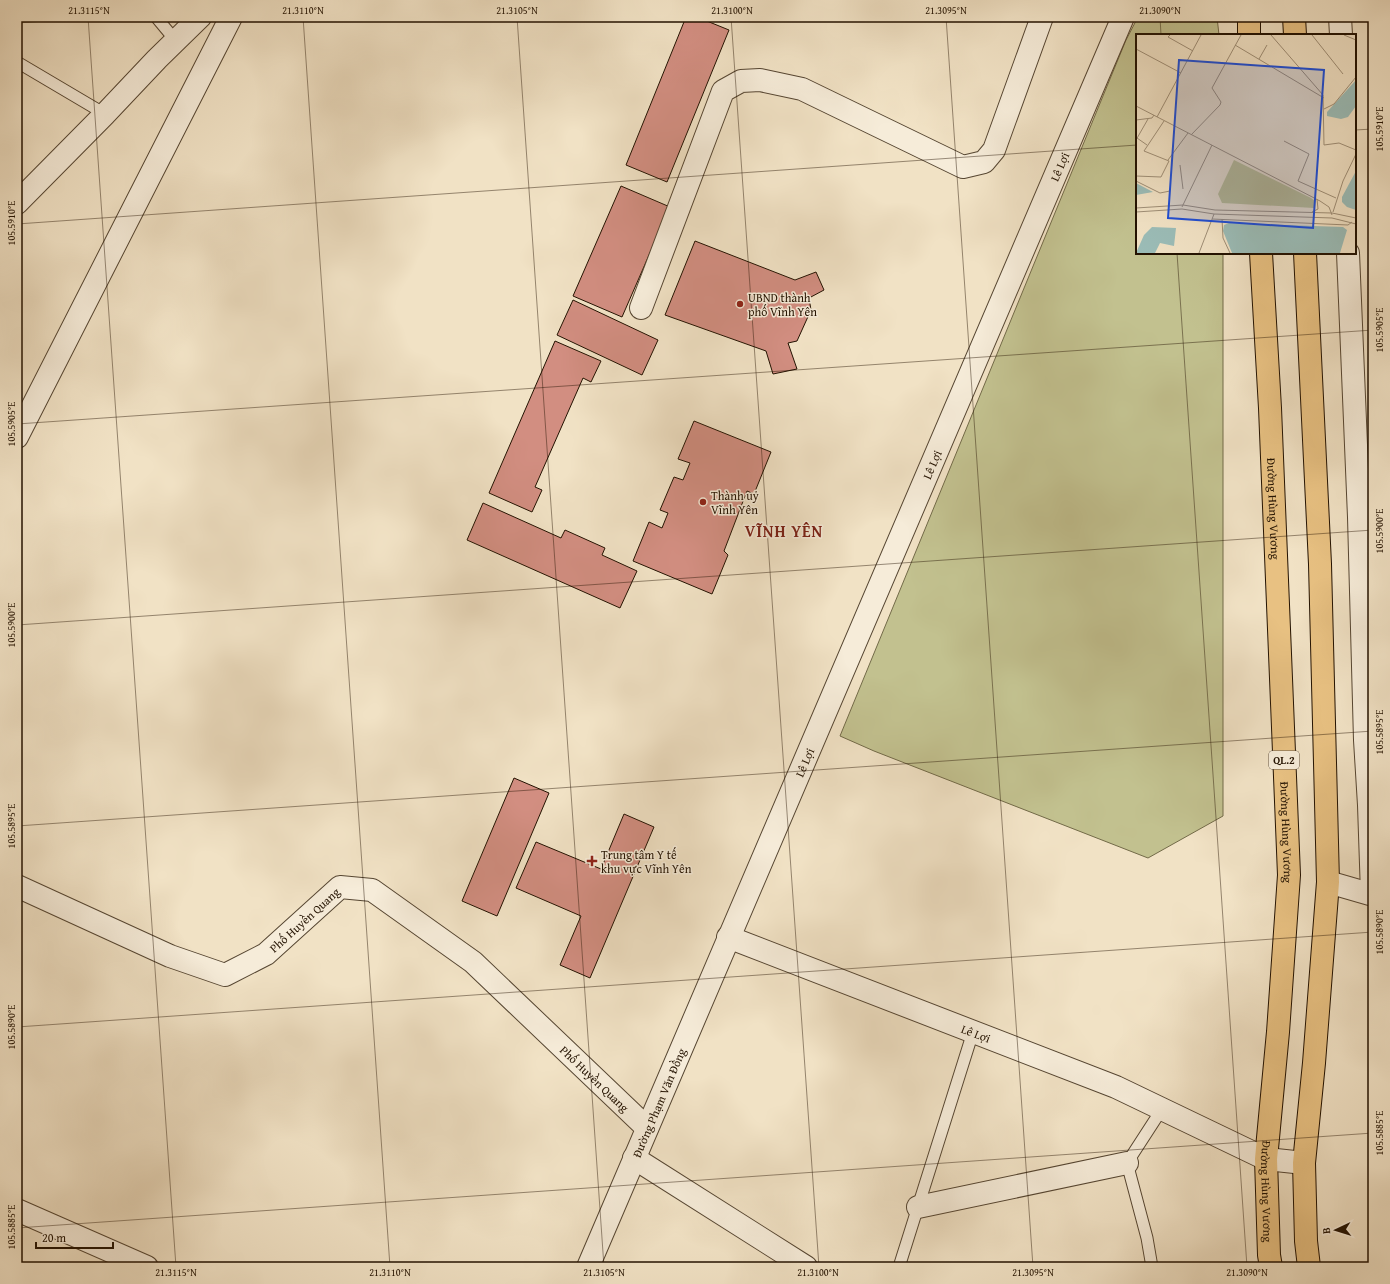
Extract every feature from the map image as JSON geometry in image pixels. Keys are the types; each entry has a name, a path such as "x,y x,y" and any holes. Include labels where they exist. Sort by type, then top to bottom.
{"main road":[{"path":"1294,17 1295,34"},
{"name":"Đường Hùng Vương","path":"1262,254 1270,408 1289,875 1278,1032 1266,1158 1269,1256 1271,1267"},
{"path":"1305,254 1320,564 1328,882 1314,1063 1304,1164 1306,1241 1309,1267"}],"street":[{"path":"17,203 200,17"},
{"path":"17,437 231,17"},
{"path":"641,308 723,92 740,81 760,80 802,89 963,167 984,162 994,150 1042,17"},
{"name":"Lê Lợi","path":"1123,17 728,937 1116,1087 1266,1158 1304,1164"},
{"path":"1340,17 1340,34"},
{"path":"1328,882 1372,895 1371,805 1365,740 1359,517 1348,254"},
{"name":"Phố Huyền Quang","path":"17,886 170,956 225,975 266,954 340,888 372,890 473,962 647,1128"},
{"name":"Đường Phạm Văn Đồng","path":"588,1267 728,937"},
{"path":"634,1158 806,1267"},
{"path":"918,1206 1127,1163"},
{"path":"17,1210 109,1259 147,1267"}],"lane":[{"path":"156,17 176,41"},
{"path":"17,62 106,114"},
{"path":"899,1267 973,1032"},
{"path":"1152,1267 1147,1238 1127,1163 1162,1109"}],"shaded area":[{"path":"1138,17 1217,17 1219,34 1136,34 1136,254 1223,254 1223,816 1148,858 874,751 840,736 1126,40"}],"water":[{"path":"1371,17 1373,17 1373,124"}],"building":[{"path":"686,17 697,17 729,30 667,182 626,165"},
{"path":"621,186 670,207 622,317 573,296"},
{"name":"UBND thành phố Vĩnh Yên","path":"695,241 795,280 816,272 824,290 809,298 811,310 797,341 788,343 797,369 773,374 766,351 665,315"},
{"path":"573,300 658,340 642,375 557,335"},
{"path":"555,341 601,361 591,382 583,378 535,487 542,490 532,512 489,493"},
{"name":"Thành uỷ Vĩnh Yên","path":"694,421 771,452 754,494 747,491 724,551 728,555 712,594 633,561 649,522 662,528 668,513 660,510 674,477 683,480 690,463 678,459"},
{"path":"483,503 561,538 565,530 605,548 602,555 637,571 620,608 467,540"},
{"path":"514,778 549,793 497,916 462,901"},
{"path":"624,814 654,827 590,978 560,965 581,916 516,888 536,842 601,869"}],"place":[{"name":"UBND thành phố Vĩnh Yên","path":"740,304"},
{"name":"Thành uỷ Vĩnh Yên","path":"703,502"},
{"name":"Trung tâm Y tế khu vực Vĩnh Yên","path":"592,861"}],"district":[{"name":"VĨNH YÊN","path":"784,531"}]}
